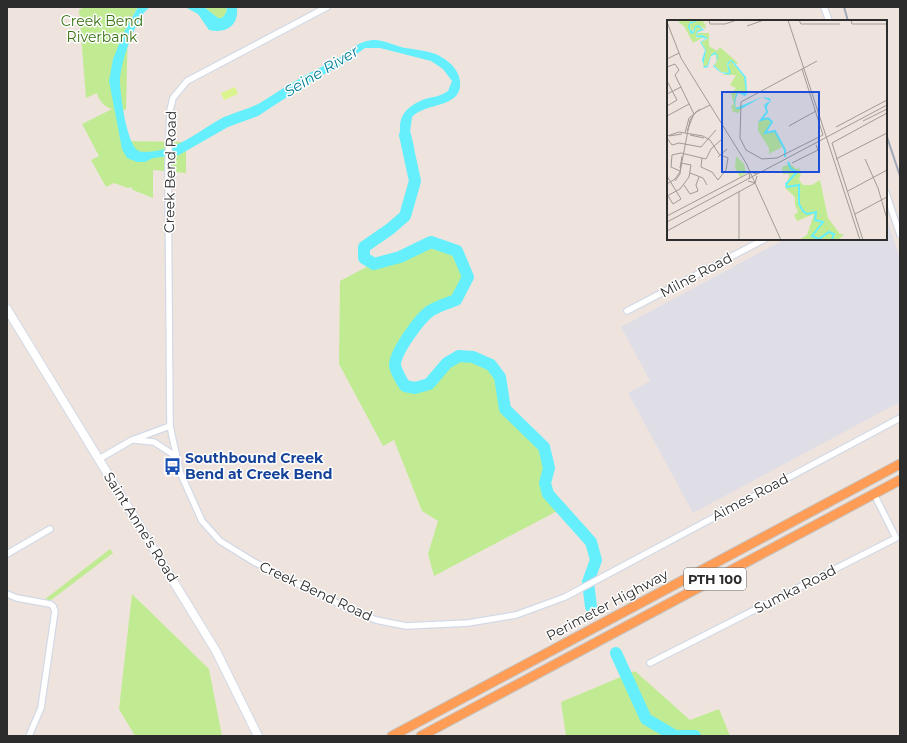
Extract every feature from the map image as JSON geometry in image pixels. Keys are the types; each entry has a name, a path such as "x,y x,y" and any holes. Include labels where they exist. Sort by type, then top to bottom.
{"highway":[{"name":"Perimeter Highway","path":"392,736 900,464"},
{"name":"Perimeter Highway","path":"421,736 900,480"}],"main road":[{"name":"Saint Anne's Road","path":"7,309 216,651 258,736"},
{"name":"Saint Anne's Road","path":"7,315 15,324"}],"street":[{"name":"Creek Bend Road","path":"327,7 187,81 173,98 170,110 168,138 170,426 180,472 202,521 220,541 254,562 349,609 376,620 406,626 468,623 516,615 565,597 601,577"},
{"path":"824,7 829,20"},
{"path":"887,196 900,235"},
{"name":"Milne Road","path":"627,311 763,240"},
{"name":"Aimes Road","path":"601,577 900,418"},
{"path":"99,459 132,440 170,426"},
{"path":"132,440 154,442 177,457"},
{"name":"Sumka Road","path":"650,663 896,538 874,494"},
{"path":"7,554 50,529"},
{"path":"7,594 16,598 50,604 53,606 55,611 41,708 29,736"}],"shaded area":[{"path":"887,219 900,258 900,402 693,513 628,393 650,381 621,327 783,240 887,240"}],"green space":[{"name":"Creek Bend Riverbank","path":"84,7 138,7 128,24 126,110 115,109 126,141 186,142 186,173 153,170 153,198 133,190 131,187 128,188 114,183 106,187 91,160 99,156 82,124 112,109 102,103 97,93 86,98 79,10"},
{"path":"204,7 227,7 226,13 222,18 218,18"},
{"path":"235,87 238,94 224,100 221,93"},
{"path":"424,242 438,244 449,249 468,268 469,280 466,288 461,294 437,307 422,321 399,356 397,370 399,377 404,383 413,389 426,383 458,356 477,358 494,367 501,377 505,402 509,411 535,435 542,445 546,460 541,487 543,494 549,502 559,510 434,576 428,554 438,521 422,511 394,440 383,446 339,364 340,281 372,264 381,264 392,260"},
{"path":"110,549 113,553 46,604 40,603"},
{"path":"132,594 209,669 222,736 135,736 119,709"},
{"path":"635,671 690,720 719,709 730,736 566,736 561,702"}],"water":[{"path":"138,7 150,7 139,20 134,30 126,52 120,81 121,97 128,131 131,140 139,151 157,151 180,143 224,117 260,103 285,87 339,58 359,44 372,40 429,52 439,56 449,62 457,71 460,81 459,90 456,96 450,101 425,109 412,117 410,132 414,147 405,152 400,134 401,120 404,113 416,103 441,95 448,91 452,81 443,69 431,61 380,48 365,48 341,65 310,82 258,116 228,127 179,155 153,158 145,162 137,162 127,158 122,149 109,81 113,59 124,32"},
{"path":"185,7 204,7 218,18 222,18 226,13 227,7 237,7 236,19 230,27 226,29 221,31 209,30 198,14"}],"waterway":[{"name":"Seine River","path":"405,135 415,181 405,216 390,229 364,247 364,258 374,264 400,257 431,242 457,251 468,277 456,300 430,311 414,328 403,345 396,360 395,366 405,386 415,388 429,384 447,363 459,356 473,357 491,365 500,377 505,409 544,447 549,468 545,483 548,494 591,542 596,560 588,582 591,607"},
{"name":"Seine River","path":"616,653 646,719 675,736"},
{"name":"Seine River","path":"680,736 695,736"}],"railway":[{"path":"844,7 848,20"},
{"path":"887,137 900,176"}],"place":[{"name":"Southbound Creek Bend at Creek Bend","path":"172,466"}]}
